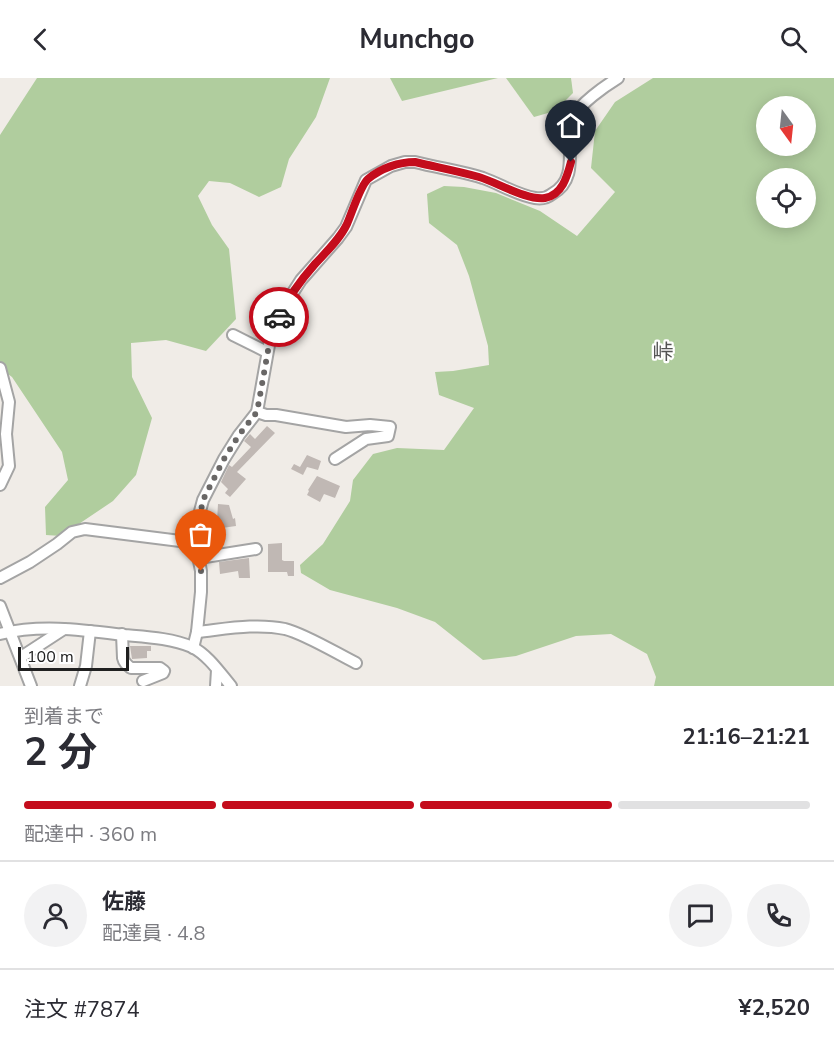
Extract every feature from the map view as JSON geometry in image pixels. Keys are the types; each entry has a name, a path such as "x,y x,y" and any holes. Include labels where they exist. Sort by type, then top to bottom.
{"street":[{"path":"193,648 201,592 201,571 196,536 204,516 203,500 224,459 235,448 239,435 257,412 271,334 290,295 346,227 366,180 391,166 415,162 483,178 536,198 547,198 557,192 566,178 571,162 573,117 587,101 618,78"},
{"path":"281,313 295,331"},
{"path":"233,335 267,352"},
{"path":"0,368 9,402 6,434 9,466 0,484"},
{"path":"257,412 346,427 370,425 390,427 388,436 366,439 335,459"},
{"path":"0,578 30,562 77,530 86,529 196,543"},
{"path":"199,558 256,549"},
{"path":"0,606 5,633 21,657 31,686"},
{"path":"197,632 260,626 285,629 356,663"},
{"path":"5,633 38,628 165,639 193,648 205,656 231,686"},
{"path":"21,657 64,629"},
{"path":"80,686 86,666 90,631"},
{"path":"122,634 123,658 128,666 164,670 163,673 143,681"},
{"path":"216,686 217,670"}],"green space":[{"path":"37,78 330,78 316,117 289,159 281,187 259,197 230,183 209,181 198,196 212,225 229,249 236,319 206,351 166,340 131,343 132,377 152,418 136,475 113,501 61,536 46,535 45,507 68,480 62,452 12,377 0,368 0,135"},
{"path":"390,78 498,78 402,101"},
{"path":"506,78 571,78 573,93 555,111 534,117"},
{"path":"653,78 834,78 834,686 654,686 656,677 647,654 611,634 576,636 516,656 483,660 435,622 397,608 330,590 301,573 300,565 323,544 350,501 353,480 373,454 397,448 444,450 474,408 439,395 435,372 489,365 488,346 469,276 457,245 429,223 427,194 444,186 496,193 540,211 577,236 615,192 591,168 595,131 615,102"}],"building":[{"path":"267,426 275,433 237,472 246,479 230,497 225,493 228,489 221,482 229,465 232,467 251,447 244,441 250,434 255,439"},
{"path":"307,455 321,461 318,470 307,467 303,475 291,469 294,464 300,467"},
{"path":"317,476 340,486 335,498 324,494 320,502 307,495"},
{"path":"218,504 229,505 236,526 213,532 211,522 217,521"},
{"path":"282,543 282,560 294,561 294,576 288,576 287,572 268,572 268,544"},
{"path":"249,558 250,578 239,578 238,571 220,574 219,562"},
{"path":"130,646 151,646 151,651 147,651 147,658 132,659"}],"way so far":[{"path":"201,571 196,536 203,500 224,459 257,412 271,334 279,317"}],"district":[{"name":"峠","path":"663,352"}],"route":[{"path":"279,317 301,280 346,227 366,180 373,175 391,166 415,162 483,178 536,198 547,198 557,192 566,178 571,162"}]}
